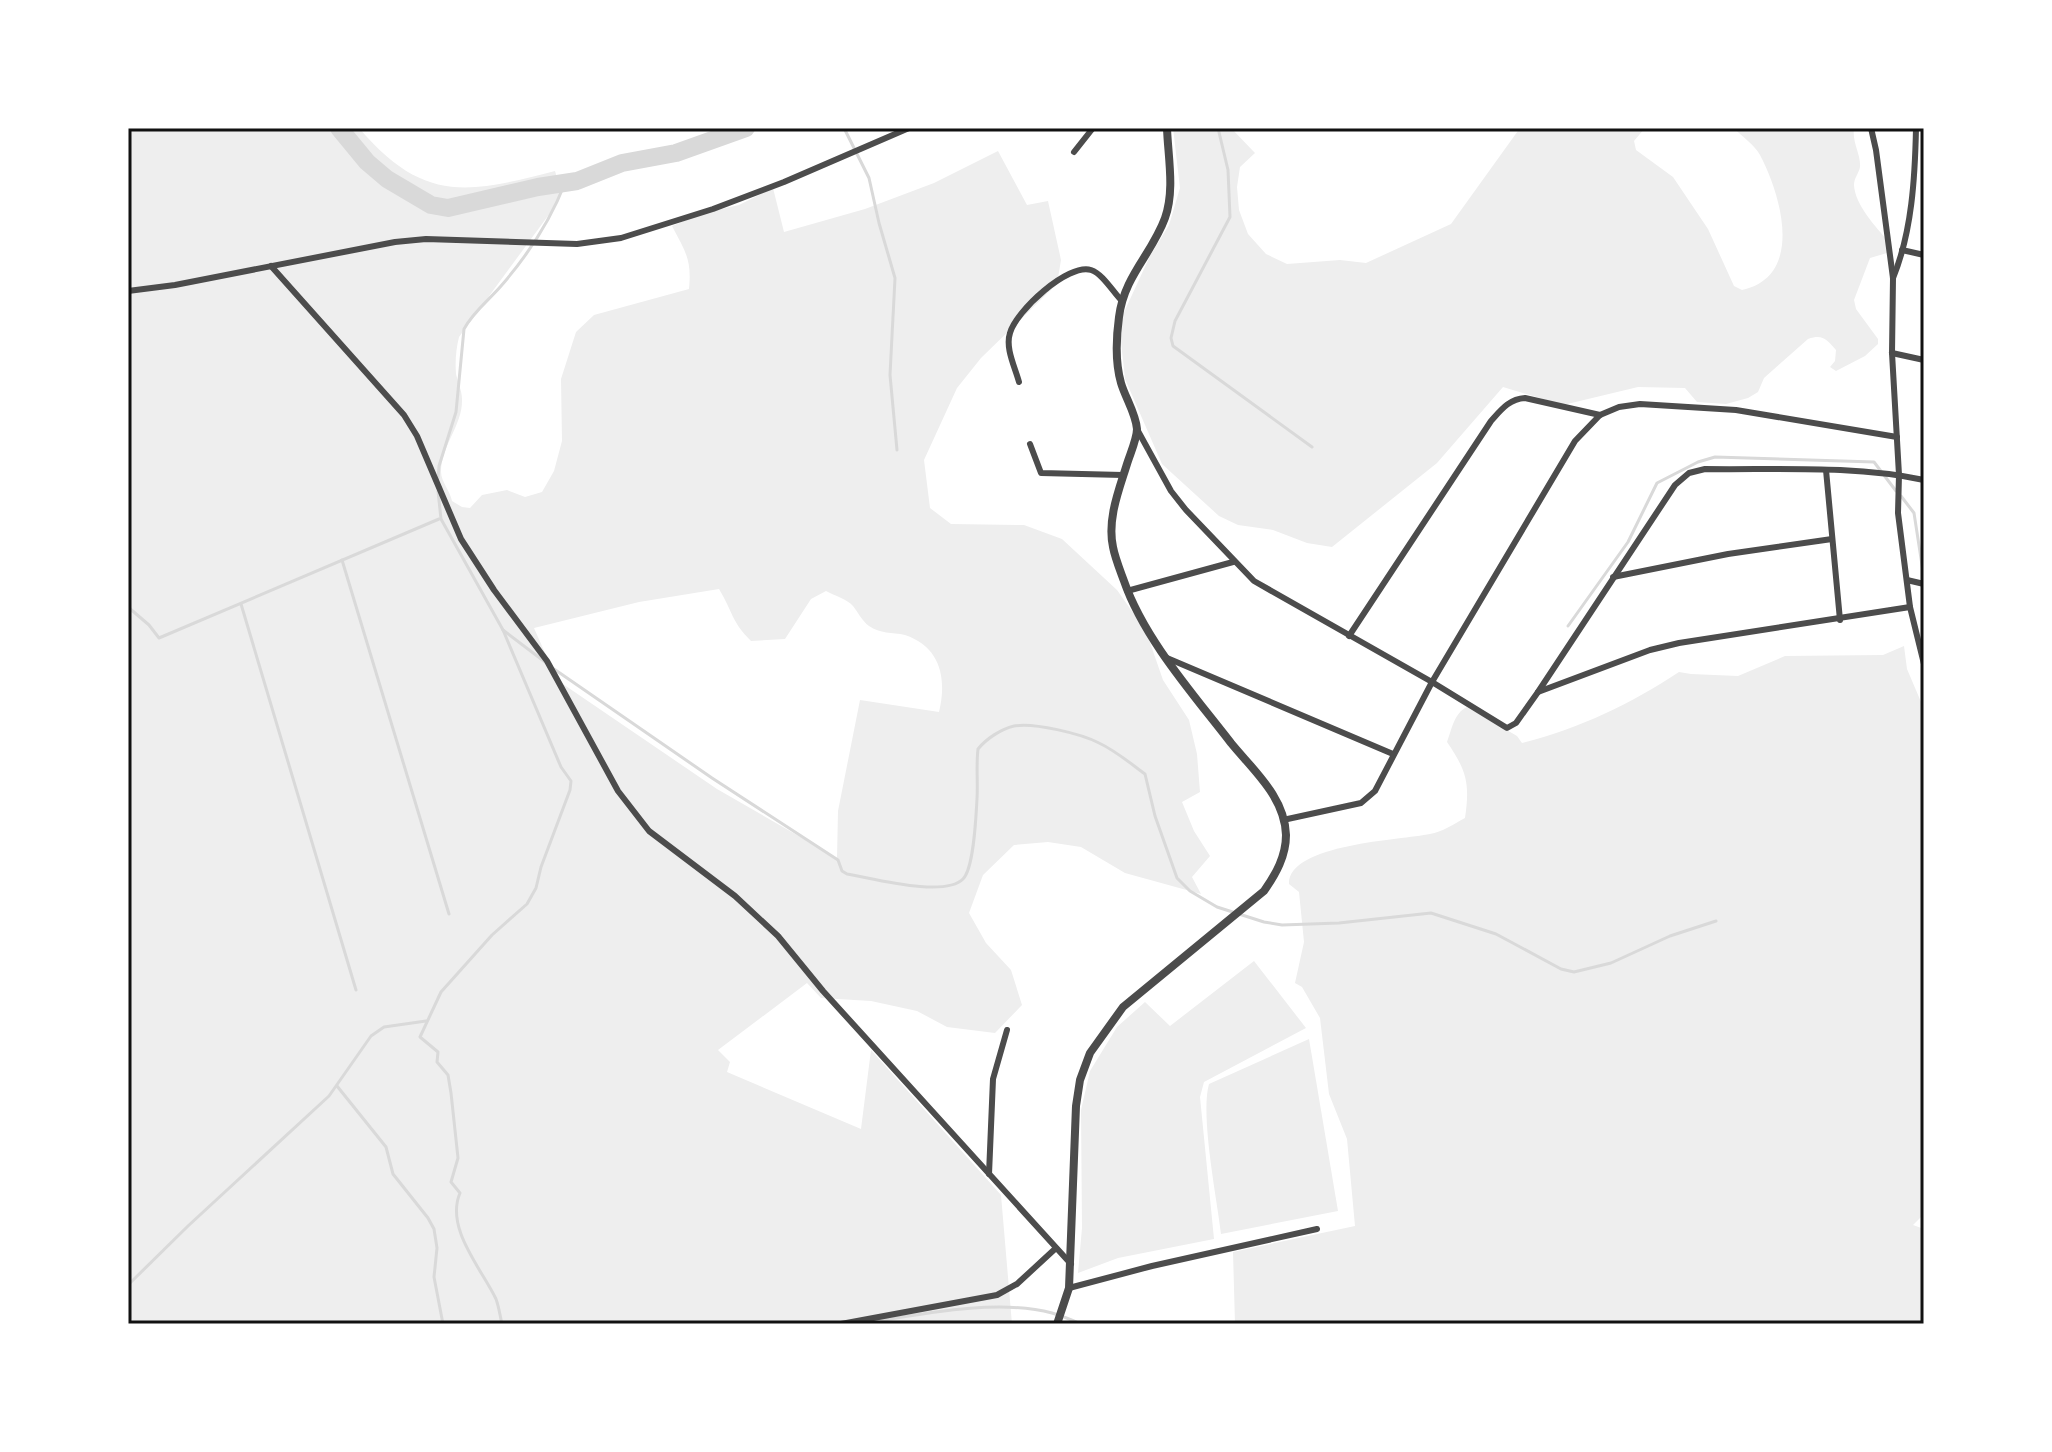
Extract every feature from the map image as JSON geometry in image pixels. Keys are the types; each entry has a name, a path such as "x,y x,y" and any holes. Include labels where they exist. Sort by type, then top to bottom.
{"street":[{"path":"128,291 175,285 395,242 426,239 577,244 621,238 713,209 784,182 909,128"},
{"path":"1074,152 1093,128"},
{"path":"1167,128 1170,183 1165,218 1137,265 1122,301 1117,362 1137,429 1171,491 1233,562 1266,589 1432,682 1505,728 1510,728 1538,692 1675,485 1689,473 1705,469 1826,470 1899,475 1924,480"},
{"path":"1871,128 1893,278 1892,353 1899,475 1898,513 1910,607 1924,664"},
{"path":"1893,278 1902,250 1915,168 1916,128"},
{"path":"1902,250 1924,255"},
{"path":"271,266 404,415 417,436 461,539 494,590 547,661 618,791 639,820 649,831 735,896 778,936 823,991 1071,1264"},
{"path":"1019,382 1009,348 1009,333 1020,315 1041,292 1077,270 1086,269 1096,273 1122,301"},
{"path":"1892,353 1924,360"},
{"path":"1349,636 1491,421 1505,405 1525,398 1600,415"},
{"path":"1283,820 1361,803 1375,791 1432,682 1575,441 1600,415 1619,407 1664,404 1736,410 1897,437"},
{"path":"1057,1324 1069,1288 1076,1106 1080,1080 1090,1053 1107,1027 1140,991 1264,891 1276,874 1284,853 1286,835 1283,820 1260,775 1167,658 1127,591 1111,532 1137,429"},
{"path":"1030,444 1041,473 1123,475"},
{"path":"1826,470 1840,620"},
{"path":"1613,577 1728,554 1832,539"},
{"path":"1127,591 1233,562"},
{"path":"1907,580 1924,584"},
{"path":"1538,692 1650,650 1679,643 1910,607"},
{"path":"1167,658 1393,754"},
{"path":"989,1174 993,1079 1007,1030"},
{"path":"1069,1288 1317,1229"},
{"path":"841,1324 997,1295 1017,1284 1056,1248"}],"shaded area":[{"path":"128,128 359,128 404,170 426,181 448,186 496,185 555,171 561,191 553,209 459,337 456,374 462,396 461,408 444,453 441,472 452,501 470,508 482,495 507,490 525,497 542,492 554,471 562,441 561,379 576,332 594,315 689,289 688,262 672,226 704,213 739,205 773,188 784,232 865,209 934,183 998,151 1027,205 1048,201 1061,260 1057,284 981,358 957,388 924,460 930,508 951,524 1024,525 1062,539 1117,590 1146,631 1163,680 1189,720 1197,754 1200,792 1182,802 1194,831 1210,856 1192,877 1201,894 1125,873 1081,847 1048,842 1014,845 983,875 969,913 986,943 1011,970 1022,1005 995,1033 947,1027 917,1011 871,1001 821,998 807,983 718,1050 730,1062 727,1072 861,1129 871,1050 1001,1195 1012,1324 134,1324 128,1312","holes":["719,589 736,622 751,641 785,639 811,599 826,591 844,599 873,629 917,640 934,656 941,676 939,712 860,700 838,811 837,858 717,789 557,680 534,628 639,602"]},
{"path":"1173,128 1231,128 1255,153 1240,167 1237,187 1239,210 1248,234 1266,254 1287,264 1340,260 1366,263 1451,224 1520,128 1645,128 1634,141 1636,150 1673,177 1708,229 1734,286 1742,290 1762,282 1774,269 1781,252 1782,232 1780,212 1768,172 1757,151 1734,128 1854,128 1860,162 1854,182 1855,193 1867,215 1888,241 1887,253 1870,258 1854,300 1856,309 1878,339 1878,344 1865,356 1836,371 1830,367 1835,361 1836,350 1830,343 1824,338 1808,339 1764,378 1758,392 1726,404 1697,402 1685,388 1638,387 1563,405 1503,387 1437,463 1332,547 1307,543 1273,530 1238,525 1219,516 1162,464 1125,379 1119,323 1150,256 1169,225 1180,188"},
{"path":"1904,646 1907,669 1924,709 1924,1214 1913,1225 1924,1229 1924,1324 1235,1324 1233,1252 1355,1226 1347,1139 1329,1094 1320,1018 1302,987 1295,983 1304,942 1299,892 1289,884 1294,871 1307,860 1326,852 1434,833 1465,818 1465,778 1447,742 1456,717 1467,707 1517,736 1522,743 1604,714 1679,672 1738,676 1785,656 1883,655"},
{"path":"1254,961 1306,1028 1204,1082 1200,1097 1214,1239 1118,1258 1078,1273 1082,1228 1081,1110 1090,1071 1117,1027 1145,1002 1170,1026"},
{"path":"1309,1039 1338,1211 1221,1234 1208,1136 1209,1084"}],"waterway":[{"path":"339,128 367,162 387,179 431,205 448,208 577,181 622,163 676,153 746,128"},
{"path":"844,128 869,178 895,278 890,375 897,450"},
{"path":"1218,128 1228,170 1230,217 1175,321 1171,338 1173,346 1312,447"},
{"path":"438,479 439,466 456,412 464,329 529,250 565,183"},
{"path":"1568,626 1628,542 1657,483 1698,462 1715,457 1874,462 1896,491"},
{"path":"438,491 441,519 503,630 561,767 571,781 536,888 527,904 492,935 441,992 420,1037 438,1052 437,1062 448,1075 458,1158 451,1182 460,1193 457,1220 467,1248 496,1299 502,1324"},
{"path":"1901,496 1914,513 1924,578"},
{"path":"128,607 159,638 439,519"},
{"path":"342,560 449,914"},
{"path":"241,604 356,990"},
{"path":"503,630 545,662"},
{"path":"554,669 838,860 842,871 847,874 925,887 940,887 963,879 970,864 974,841 978,749 1004,729 1022,725 1057,730 1091,740 1145,774 1155,816 1177,878 1190,891 1217,907 1264,922 1282,925 1339,923 1431,913 1496,934 1561,969 1574,972 1611,963 1670,936 1716,921"},
{"path":"128,1285 329,1096 371,1036 384,1027 426,1021"},
{"path":"337,1086 386,1147 393,1174 434,1229 437,1248 434,1277 443,1324"},
{"path":"860,1324 956,1310 1006,1307 1052,1313 1081,1324"}]}
